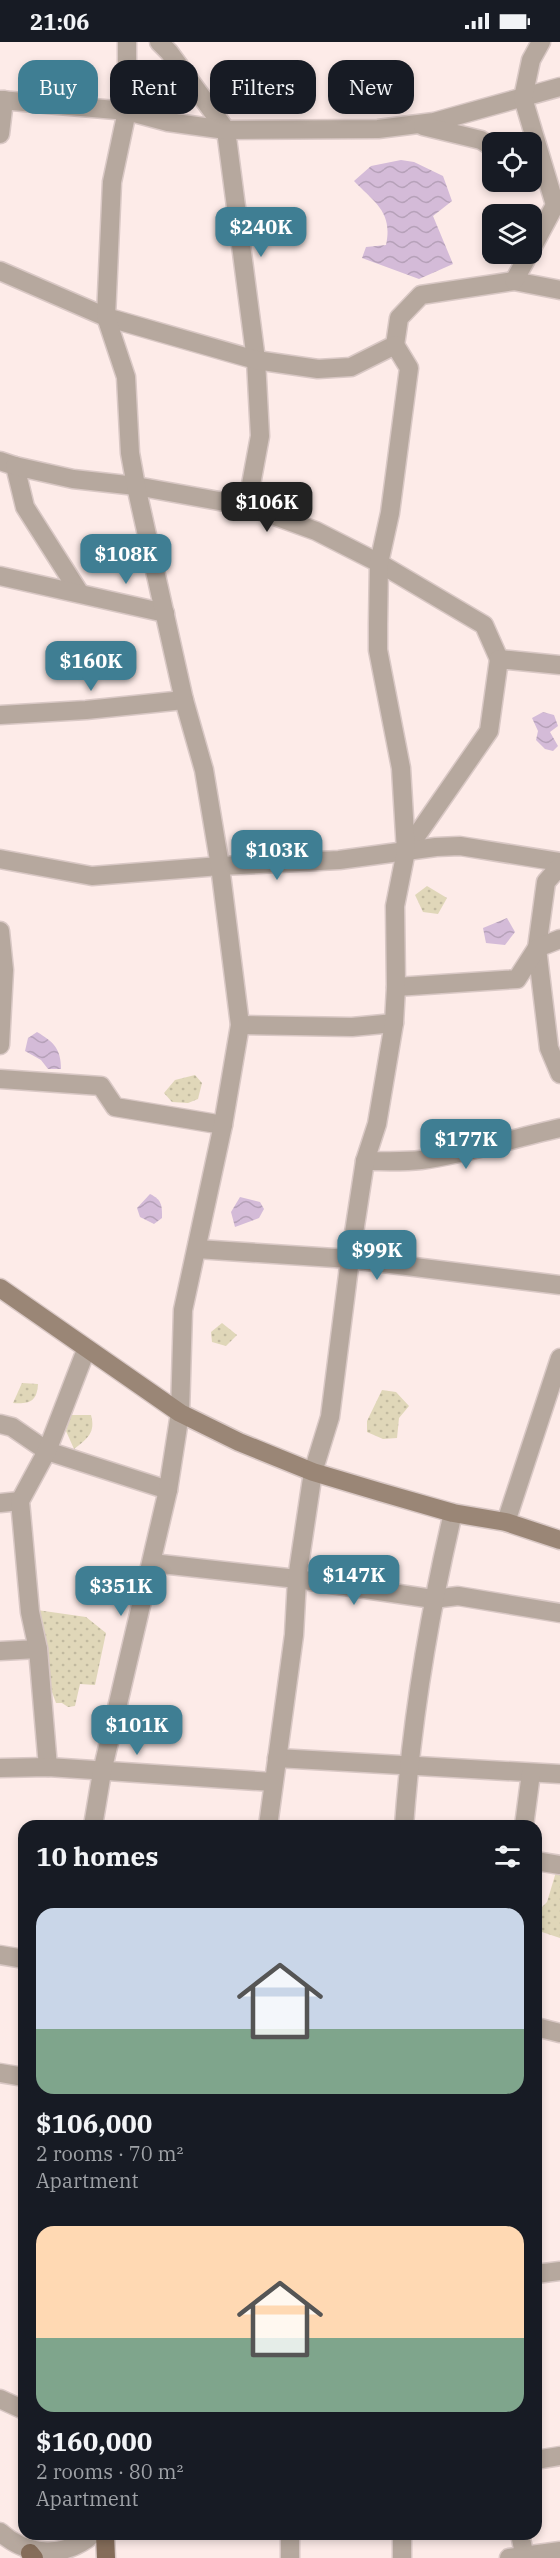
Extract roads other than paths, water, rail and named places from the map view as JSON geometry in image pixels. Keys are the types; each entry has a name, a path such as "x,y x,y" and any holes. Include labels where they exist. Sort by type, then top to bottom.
{"main road":[{"path":"105,2540 106,2558"}],"street":[{"path":"127,42 127,60"},
{"path":"159,42 226,130 256,360 260,436 247,506"},
{"path":"541,42 531,60 523,98 558,208"},
{"path":"138,114 168,122 226,130 378,129 434,122 560,87"},
{"path":"0,134 2,100 110,110"},
{"path":"94,1820 102,1772 168,1491 180,1413 183,1310 223,1125 240,1025 220,866 204,770 184,699 136,486 130,453 126,377 106,317 112,182 126,114"},
{"path":"415,125 482,141"},
{"path":"542,188 558,208"},
{"path":"542,233 558,208"},
{"path":"514,281 523,264"},
{"path":"0,271 106,317 256,360 318,369 351,367 395,345"},
{"path":"269,1820 294,1635 297,1579 313,1472 330,1417 365,1161 377,1124 394,1023 395,906 406,851 401,768 378,650 379,563 390,513 409,368 395,345 399,318 421,295 514,281 560,290"},
{"path":"8,463 73,479 136,486 247,506 316,531 379,563 484,625 499,659 489,731 406,851"},
{"path":"8,463 25,507 79,592"},
{"path":"0,576 165,613"},
{"path":"499,659 560,665"},
{"path":"0,715 86,710 184,699"},
{"path":"0,860 93,876 339,860 460,846 560,862"},
{"path":"560,866 546,882 537,948 549,1048 560,1074"},
{"path":"0,931 4,970 0,1045"},
{"path":"396,987 518,979 537,948 560,939"},
{"path":"240,1025 352,1027 394,1023"},
{"path":"0,1079 101,1086 115,1107 223,1125"},
{"path":"365,1161 419,1161 471,1151 516,1137 560,1128"},
{"path":"197,1249 350,1259 560,1285"},
{"path":"0,1288 86,1350 180,1413 239,1442 313,1472 453,1513 506,1522 560,1540"},
{"path":"48,1767 38,1649 30,1612 20,1501 47,1451 86,1350"},
{"path":"506,1522 559,1362"},
{"path":"0,1424 12,1427 47,1451 168,1491"},
{"path":"0,1503 20,1501"},
{"path":"404,1820 417,1691 433,1599 453,1513"},
{"path":"152,1563 297,1579 433,1599 459,1596 560,1613"},
{"path":"0,1651 38,1649"},
{"path":"276,1758 560,1774"},
{"path":"0,1768 48,1767 273,1782"},
{"path":"525,1820 531,1773"},
{"path":"542,1862 560,1865"},
{"path":"0,1955 18,1958"},
{"path":"542,2028 560,2033"},
{"path":"0,2073 18,2076"},
{"path":"542,2273 560,2271"},
{"path":"0,2399 18,2407"},
{"path":"542,2459 560,2456"},
{"path":"0,2532 32,2556 62,2555 87,2540"},
{"path":"290,2540 290,2558"},
{"path":"402,2540 402,2558"},
{"path":"520,2540 519,2557 560,2551"}],"water":[{"path":"401,160 414,162 443,176 452,201 433,216 453,264 419,279 362,258 366,247 386,245 387,224 375,202 354,181 371,166"},
{"path":"543,712 554,715 558,726 550,732 558,746 553,751 545,749 536,740 538,731 532,718"},
{"path":"507,918 515,932 505,945 486,943 483,928"},
{"path":"37,1032 48,1039 58,1051 61,1069 48,1069 41,1060 25,1051 28,1038"},
{"path":"150,1194 157,1198 162,1210 162,1218 154,1224 140,1217 137,1208"},
{"path":"240,1197 260,1202 264,1209 259,1218 235,1227 231,1212"}]}
